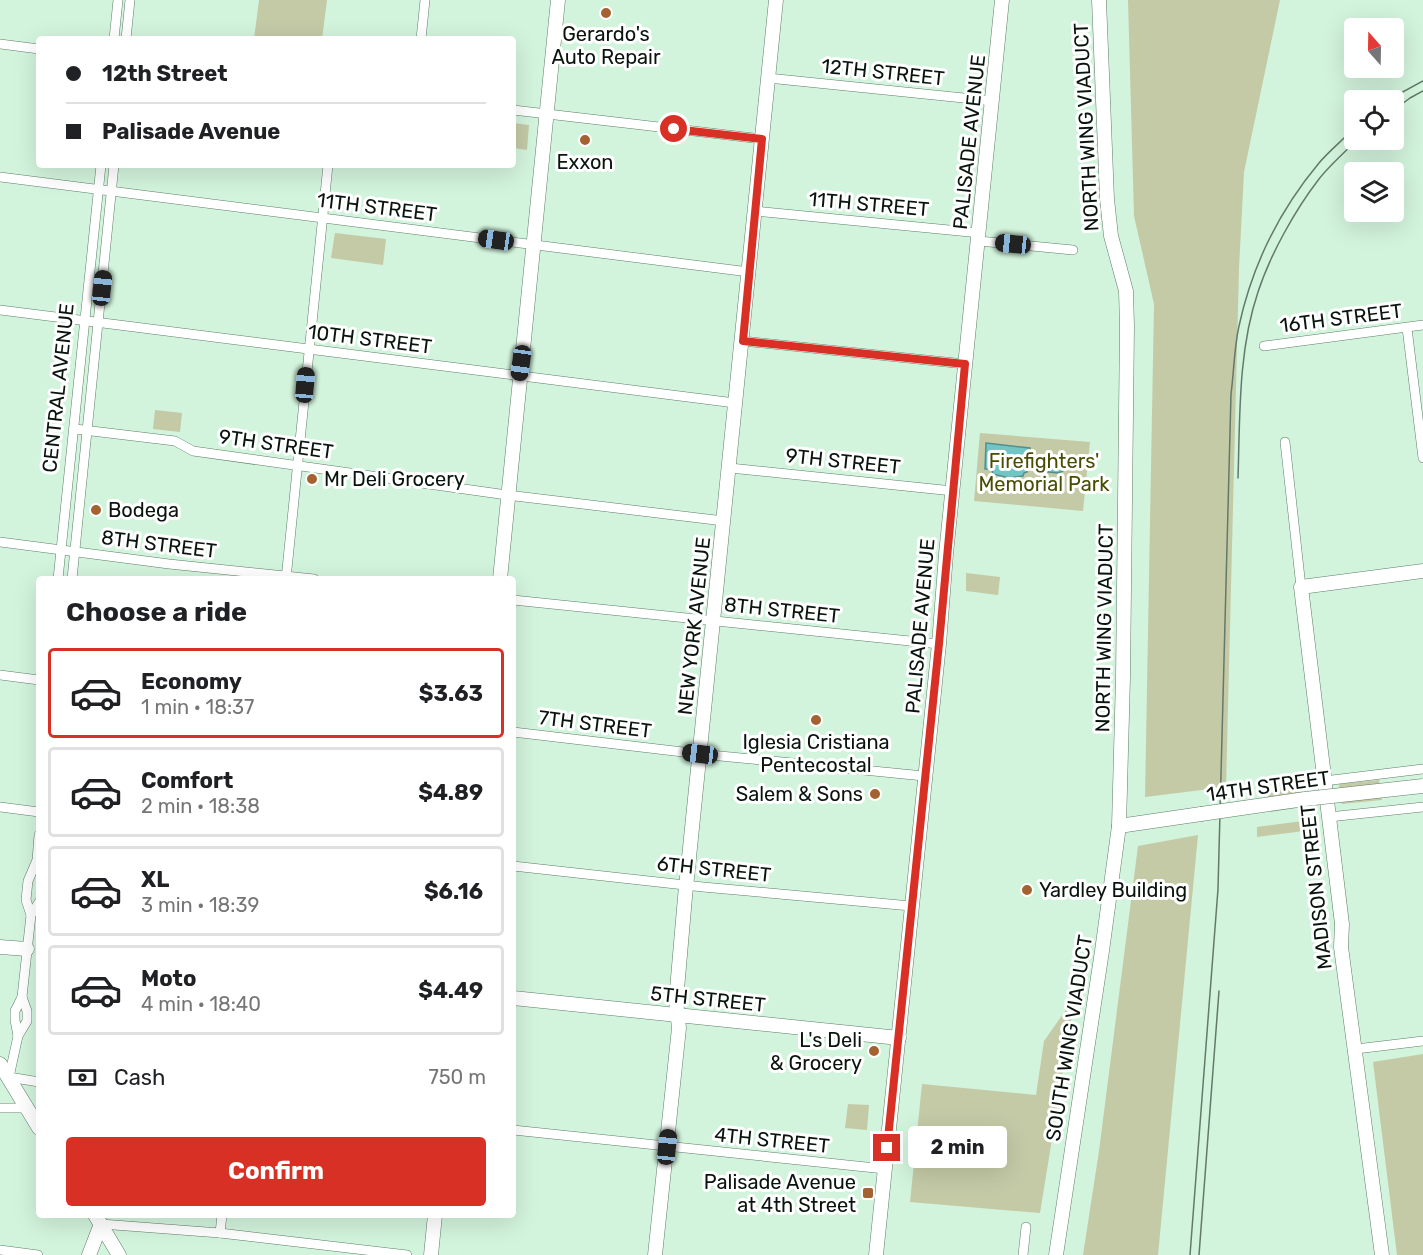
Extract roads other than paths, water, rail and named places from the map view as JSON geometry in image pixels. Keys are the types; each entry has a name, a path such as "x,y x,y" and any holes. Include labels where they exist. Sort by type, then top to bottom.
{"street":[{"path":"114,36 118,0"},
{"path":"126,36 130,0"},
{"path":"421,36 425,0"},
{"path":"500,576 558,0"},
{"name":"NEW YORK AVENUE","path":"656,1255 680,1028 676,1001 687,885 776,0"},
{"name":"PALISADE AVENUE","path":"876,1255 1002,0"},
{"name":"NORTH WING VIADUCT","path":"1099,0 1107,199 1111,237 1126,291 1127,327 1119,826"},
{"path":"0,44 36,49"},
{"name":"12TH STREET","path":"768,78 993,101"},
{"path":"516,110 762,139"},
{"name":"CENTRAL AVENUE","path":"58,576 101,168"},
{"name":"CENTRAL AVENUE","path":"72,576 114,168"},
{"path":"286,576 328,168"},
{"name":"11TH STREET","path":"0,177 749,272"},
{"name":"11TH STREET","path":"755,211 1073,250"},
{"name":"10TH STREET","path":"0,310 735,403"},
{"name":"16TH STREET","path":"1264,346 1423,325"},
{"path":"1407,328 1423,458"},
{"path":"743,341 965,364"},
{"name":"9TH STREET","path":"75,429 175,441 194,451 507,495 723,521"},
{"name":"MADISON STREET","path":"1285,442 1342,924 1341,947 1382,1255"},
{"name":"9TH STREET","path":"730,468 953,491"},
{"name":"8TH STREET","path":"0,542 269,576"},
{"path":"1301,587 1423,571"},
{"name":"8TH STREET","path":"516,600 939,644"},
{"path":"0,675 36,680"},
{"name":"7TH STREET","path":"516,732 700,754 924,776"},
{"name":"14TH STREET","path":"1324,783 1423,770"},
{"name":"14TH STREET","path":"1119,826 1305,799 1423,786"},
{"path":"0,807 36,812"},
{"name":"14TH STREET","path":"1329,818 1423,807"},
{"name":"SOUTH WING VIADUCT","path":"1056,1255 1119,826"},
{"path":"31,915 26,900 28,881 36,862"},
{"name":"6TH STREET","path":"516,866 911,906"},
{"path":"9,1077 18,1036 27,1021 27,1011 22,997 31,915 36,907"},
{"path":"0,947 27,949"},
{"name":"5TH STREET","path":"516,998 899,1038"},
{"path":"1356,1049 1423,1041"},
{"path":"0,1064 36,1123"},
{"path":"9,1077 36,1082"},
{"path":"0,1108 26,1108"},
{"name":"4TH STREET","path":"516,1130 885,1169"},
{"path":"220,1233 222,1218"},
{"path":"431,1255 435,1218"},
{"path":"98,1219 407,1255"},
{"path":"93,1252 98,1219"},
{"path":"98,1219 119,1255"},
{"path":"1023,1255 1026,1227"},
{"path":"0,1250 38,1255"}],"water":[{"path":"986,443 1030,448 1027,472 1023,476 1009,478 993,474 992,469 985,469"},
{"path":"1049,457 1068,458 1068,463 1063,471 1048,472"}],"tram line":[{"path":"1404,91 1423,81"},
{"path":"1404,102 1423,91"},
{"path":"1190,1255 1218,889 1231,394 1236,343 1251,282 1269,240 1291,200 1319,163 1344,138"},
{"path":"1238,478 1243,361 1251,314 1258,292 1276,248 1301,205 1323,174 1347,150"},
{"path":"1199,1255 1219,991"}],"place":[{"name":"Gerardo's Auto Repair","path":"606,13"},
{"name":"Exxon","path":"585,140"},
{"name":"Mr Deli Grocery","path":"312,479"},
{"name":"Bodega","path":"96,510"},
{"name":"Iglesia Cristiana Pentecostal","path":"816,720"},
{"name":"Salem & Sons","path":"875,794"},
{"name":"Yardley Building","path":"1027,890"},
{"name":"L's Deli & Grocery","path":"874,1051"},
{"name":"Palisade Avenue at 4th Street","path":"868,1193"}],"park label":[{"name":"Firefighters' Memorial Park","path":"1044,472"}]}
